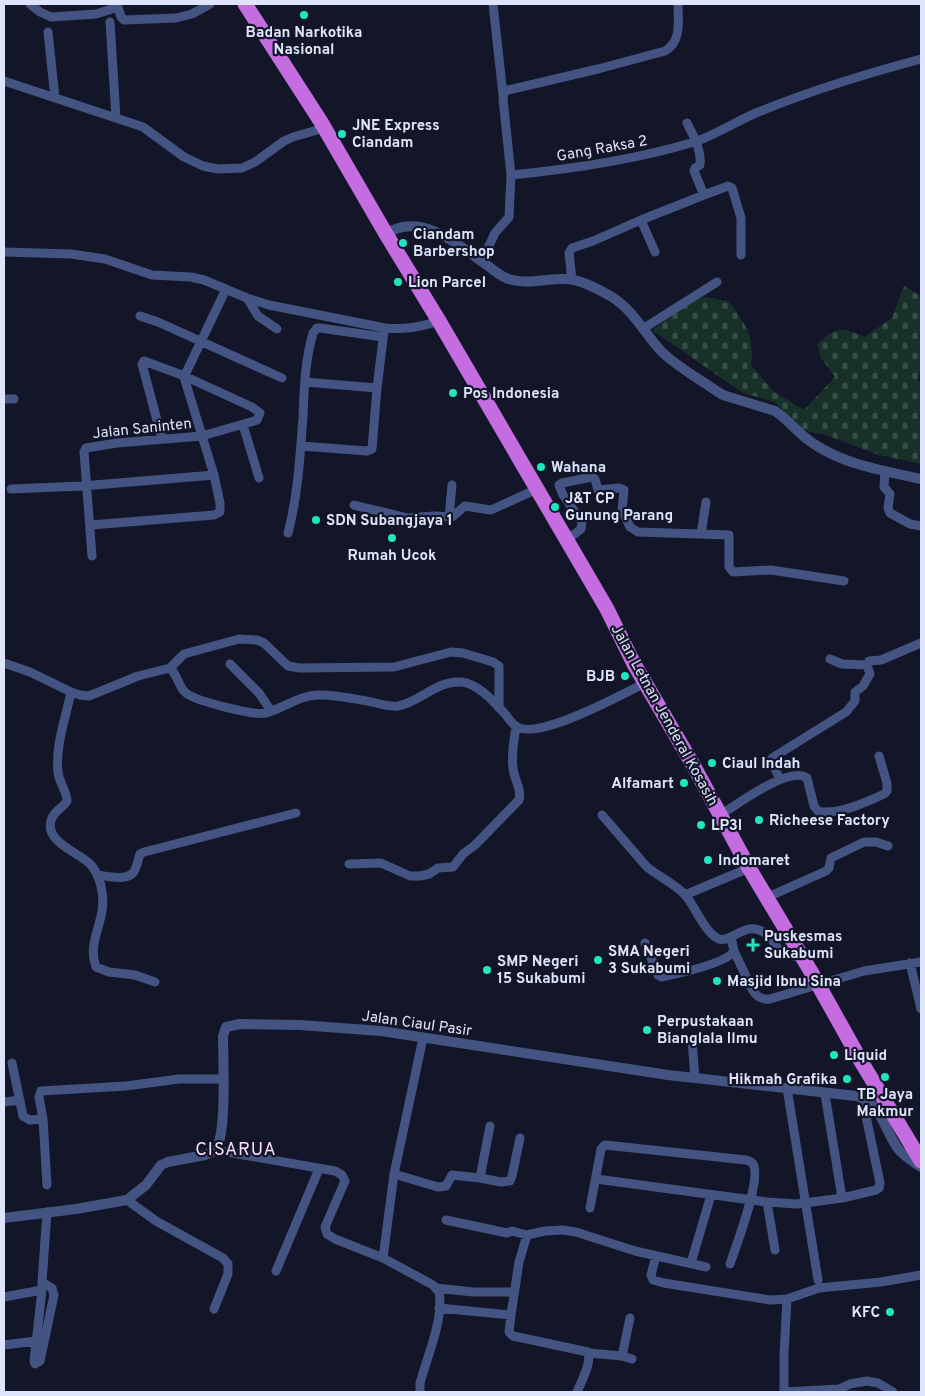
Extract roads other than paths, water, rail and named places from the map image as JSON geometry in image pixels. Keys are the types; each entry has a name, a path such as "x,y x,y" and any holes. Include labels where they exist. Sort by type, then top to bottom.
{"highway":[{"path":"245,4 324,128 567,540"},
{"name":"Jalan Letnan Jenderal Kosasih","path":"567,540 749,868 768,897 862,1063 921,1162"}],"street":[{"path":"30,4 40,12 51,17 96,14 118,6 121,17 124,20 176,18 192,14 210,4"},
{"path":"482,261 495,233 509,217 511,175 493,4"},
{"path":"503,95 508,90 666,51 674,45 677,38 678,4"},
{"path":"110,22 116,118"},
{"path":"48,32 55,98"},
{"name":"Gang Raksa 2","path":"511,175 549,171 654,153 696,141 756,113 797,98 873,72 921,59"},
{"path":"4,81 116,118 149,131 178,153 203,166 218,169 248,166 284,141 324,128"},
{"path":"686,122 696,141 701,162 694,171 704,195"},
{"path":"572,280 570,252 572,248 728,186 732,188 741,218 741,255"},
{"path":"641,220 655,252"},
{"path":"386,234 405,226 423,227 441,234 500,275 513,280 528,282 565,279 585,284 618,301 629,310 666,355 723,395 775,411 807,440 825,451 861,465 921,479"},
{"path":"4,252 70,254 106,259 152,276 197,278 269,305 384,332"},
{"path":"644,328 717,282"},
{"path":"91,525 214,515 220,512 214,475 184,376 226,289"},
{"path":"247,298 258,316 276,329"},
{"path":"140,316 158,322 282,378"},
{"path":"288,533 293,516 301,446 305,382 310,341 313,333 317,328 384,332 418,328 439,321"},
{"path":"301,446 370,451 373,445 376,388 384,332"},
{"path":"162,439 142,363 146,362 184,376 260,413 258,420 243,425 259,478"},
{"path":"305,382 376,388"},
{"path":"4,399 14,399"},
{"name":"Jalan Saninten","path":"87,485 85,449 95,445 202,436 243,425"},
{"path":"885,471 884,484 890,494 888,508 890,513 910,524 921,526"},
{"path":"12,489 214,475"},
{"path":"567,540 581,529 582,522 563,495 559,485 592,477 595,479 598,490 619,488 624,490 622,510 630,527 638,532 729,536 729,566 732,572 771,570 844,581"},
{"path":"87,485 92,556"},
{"path":"449,518 452,485"},
{"path":"354,505 408,518 434,516 449,518 465,506 494,510 537,489"},
{"path":"701,534 706,502"},
{"path":"4,663 30,672 70,692 89,696 138,676 170,668 184,654 240,639 257,640 264,643 288,666 300,668 394,667 457,652 493,662 499,666 500,708"},
{"path":"867,665 871,660 882,660 921,643"},
{"path":"830,659 842,664 867,665"},
{"path":"230,664 259,693 271,711"},
{"path":"780,779 772,763 772,758 846,712 855,701 854,692 862,686 870,674 867,665"},
{"path":"170,668 183,690 190,695 258,714 271,711 300,698 317,695 395,706 409,702 444,685 461,682 474,686 500,708 516,727 533,730 554,724 607,703 645,683"},
{"path":"70,692 59,746 57,769 67,801 55,812 50,822 51,827 60,844 92,866 97,875 102,892 103,913 93,944 95,965 98,969 155,982"},
{"path":"349,864 381,863 410,876 429,874 438,868 453,867 463,854 475,845 519,800 520,791 514,776 511,753 516,727"},
{"path":"720,815 780,779 794,775 804,775 809,781 814,806 818,811 840,810 880,796 887,791 887,783 879,756"},
{"path":"97,875 119,877 129,875 132,873 140,854 144,852 296,814"},
{"path":"602,815 653,873 675,886 685,895 710,932 722,940 750,929 760,930 782,953 791,957 802,957"},
{"path":"768,897 826,871 829,868 831,858 864,842 876,842 888,846"},
{"path":"685,895 749,868"},
{"path":"731,937 734,951 752,989 759,998 770,999 864,971 921,962"},
{"path":"645,943 658,975 661,977 722,960 734,951"},
{"path":"910,963 921,1009"},
{"name":"Jalan Ciaul Pasir","path":"216,1150 223,1113 223,1036 226,1027 234,1025 300,1025 381,1031 668,1075 862,1097"},
{"path":"383,1258 394,1174 423,1038"},
{"path":"692,1040 695,1078"},
{"path":"12,1063 25,1118 30,1120 43,1118"},
{"path":"47,1184 43,1118 39,1097 43,1090 126,1086 179,1079 222,1080"},
{"path":"787,1088 818,1280"},
{"path":"825,1094 842,1198"},
{"path":"862,1097 872,1104 879,1113 899,1150 921,1167"},
{"path":"596,1180 767,1202 806,1204 876,1190 880,1186 862,1097"},
{"path":"4,1102 20,1100"},
{"path":"480,1178 490,1126"},
{"path":"394,1174 438,1187 446,1186 452,1175 501,1182 510,1181 520,1138"},
{"path":"590,1208 601,1149 605,1145 740,1158 750,1161 754,1168 752,1200 730,1264"},
{"path":"4,1218 99,1206 127,1200 146,1185 161,1165 205,1155 216,1150 338,1173 344,1179 325,1227 327,1234 383,1258 436,1288 473,1292 514,1292"},
{"path":"276,1271 319,1169"},
{"path":"691,1263 711,1195"},
{"path":"127,1200 156,1221 223,1258 228,1264 228,1274 214,1309"},
{"path":"767,1202 775,1250"},
{"path":"4,1297 42,1286 52,1288 54,1295 40,1361 35,1364 34,1361 42,1286 47,1212"},
{"path":"446,1220 507,1233 512,1231 527,1235 562,1230 656,1256 706,1267"},
{"path":"527,1235 519,1262 509,1332 513,1336 535,1342 584,1350 589,1353 622,1356 632,1359"},
{"path":"656,1256 650,1278 658,1282 770,1300 787,1299 819,1288 881,1282 921,1275"},
{"path":"420,1392 420,1383 436,1330 440,1296 436,1288"},
{"path":"787,1299 784,1354 785,1392 839,1389 850,1384 867,1382 878,1383 893,1392"},
{"path":"439,1308 511,1315"},
{"path":"622,1356 630,1318"},
{"path":"4,1345 36,1341"},
{"path":"577,1392 588,1363 589,1353"}],"waterway":[{"path":"845,1390 858,1392"}],"place":[{"name":"Badan Narkotika Nasional","path":"304,15"},
{"name":"JNE Express Ciandam","path":"342,134"},
{"name":"Ciandam Barbershop","path":"403,243"},
{"name":"Lion Parcel","path":"398,282"},
{"name":"Pos Indonesia","path":"453,393"},
{"name":"Wahana","path":"541,467"},
{"name":"J&T CP Gunung Parang","path":"555,507"},
{"name":"SDN Subangjaya 1","path":"316,520"},
{"name":"Rumah Ucok","path":"392,538"},
{"name":"BJB","path":"625,676"},
{"name":"Ciaul Indah","path":"712,763"},
{"name":"Alfamart","path":"684,783"},
{"name":"Richeese Factory","path":"759,820"},
{"name":"LP3I","path":"701,825"},
{"name":"Indomaret","path":"708,860"},
{"name":"Puskesmas Sukabumi","path":"753,945"},
{"name":"SMA Negeri 3 Sukabumi","path":"598,960"},
{"name":"SMP Negeri 15 Sukabumi","path":"487,970"},
{"name":"Masjid Ibnu Sina","path":"717,981"},
{"name":"Perpustakaan Bianglala Ilmu","path":"647,1030"},
{"name":"Liquid","path":"834,1055"},
{"name":"TB Jaya Makmur","path":"885,1077"},
{"name":"Hikmah Grafika","path":"847,1079"},
{"name":"KFC","path":"890,1312"}],"district":[{"name":"CISARUA","path":"236,1149"}]}
